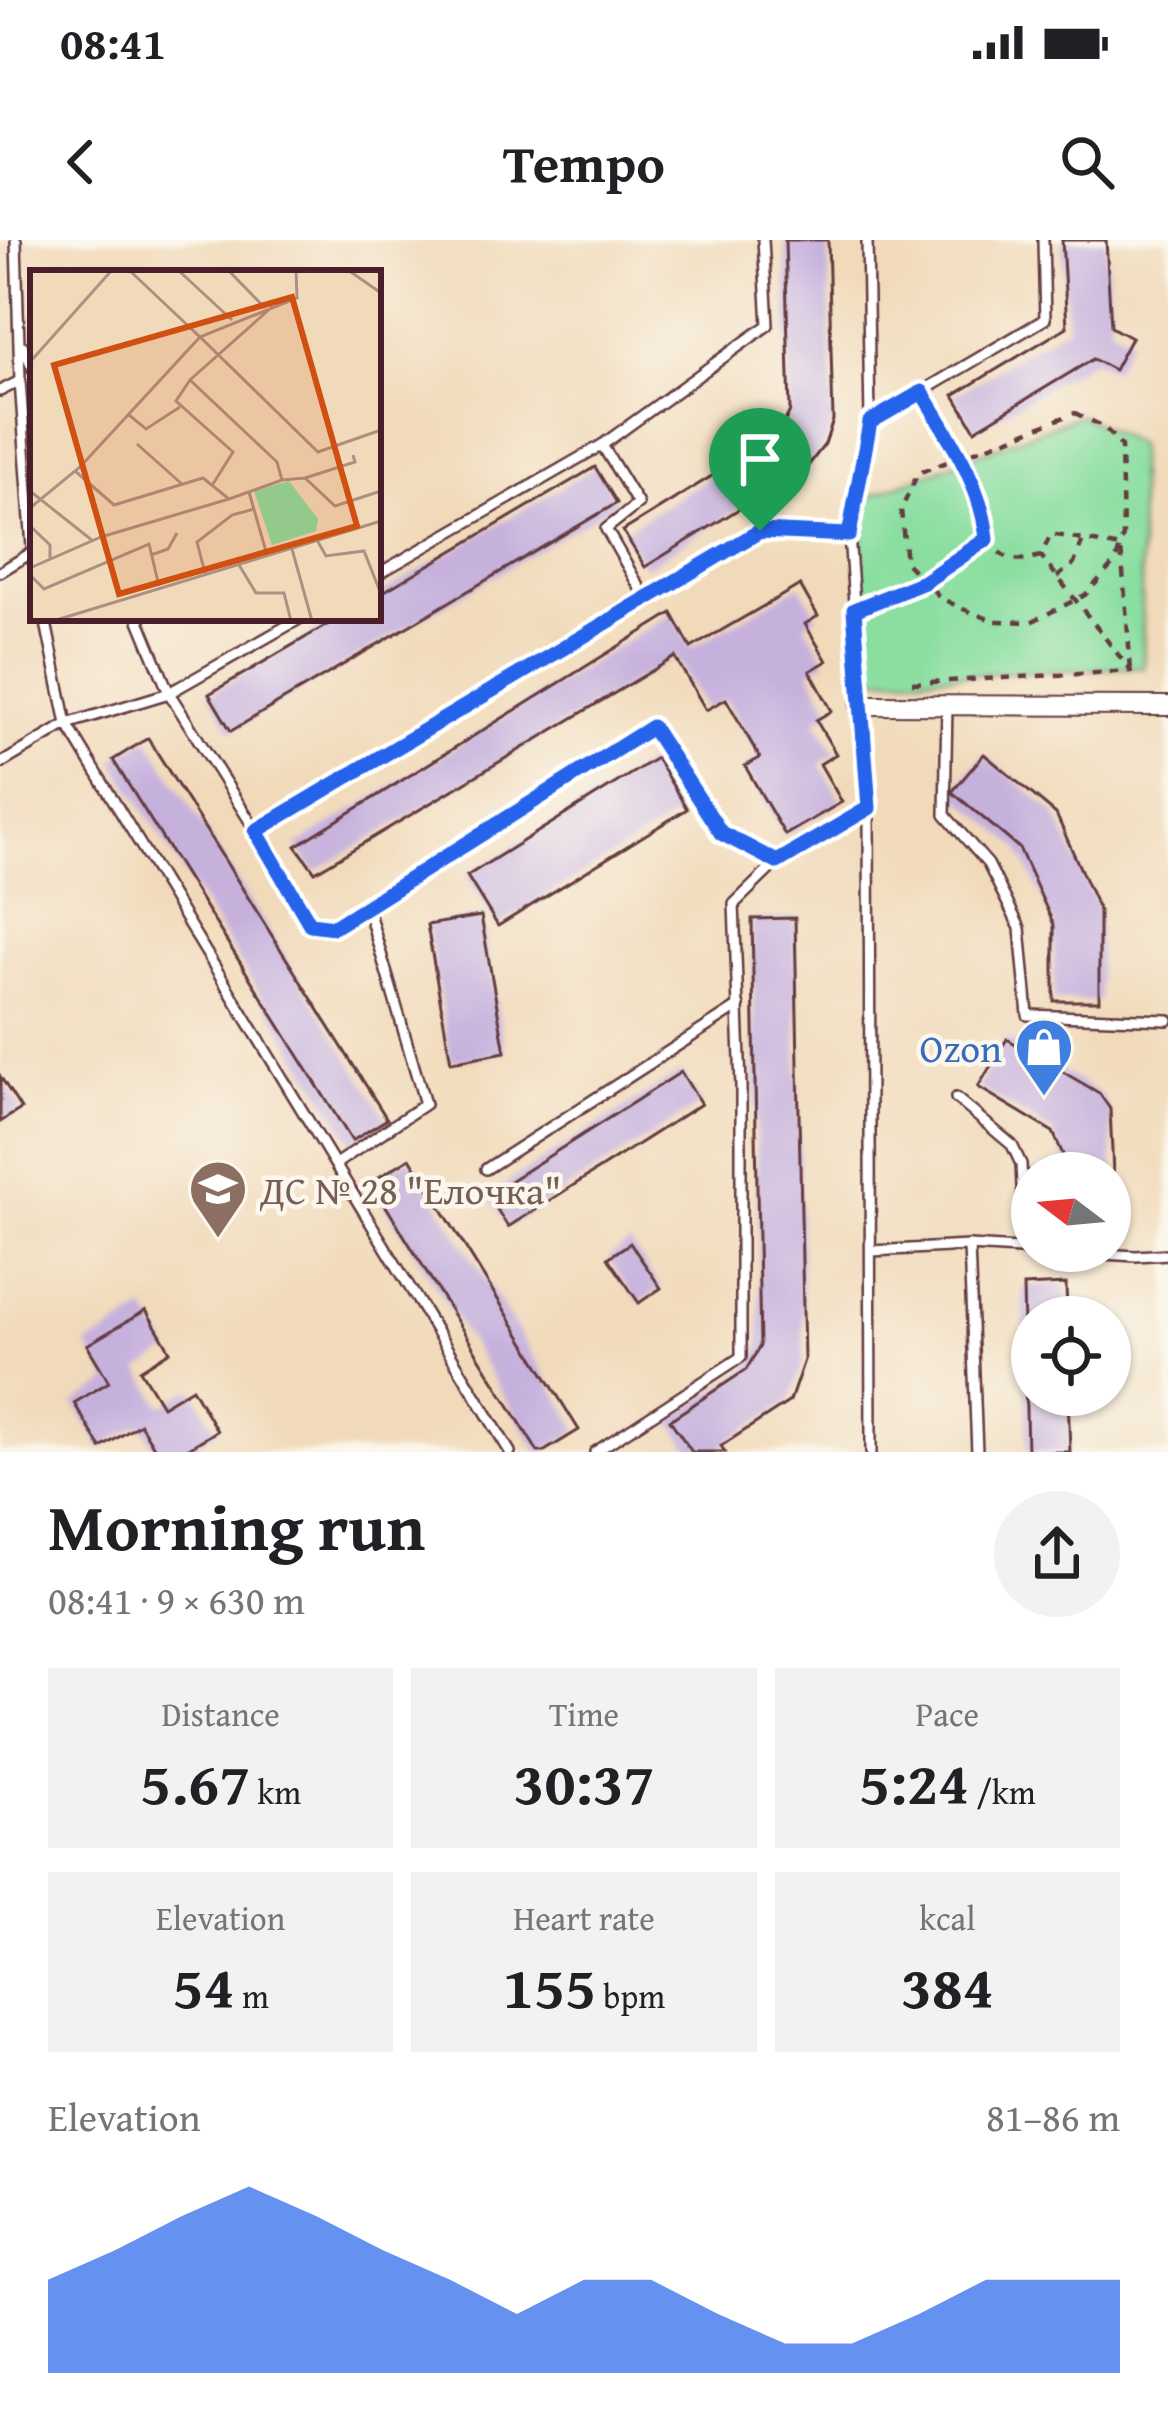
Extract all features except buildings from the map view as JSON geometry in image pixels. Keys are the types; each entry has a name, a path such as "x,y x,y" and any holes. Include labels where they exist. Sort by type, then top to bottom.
{"street":[{"path":"860,705 1168,706"}],"lane":[{"path":"16,240 30,528"},
{"path":"381,572 602,445 767,325 763,240"},
{"path":"867,240 870,422 849,535 869,808 871,1452"},
{"path":"870,422 1045,319 1043,240"},
{"path":"21,341 30,362"},
{"path":"0,391 20,381"},
{"path":"602,445 638,504 606,529 645,597"},
{"path":"256,831 760,531 849,535"},
{"path":"0,572 30,558"},
{"path":"46,621 68,724 510,1452"},
{"path":"139,621 169,693 310,924 334,927 652,727 721,833 777,862"},
{"path":"0,764 68,724 169,693 296,621"},
{"path":"947,705 945,815 988,863 1020,928 1028,1015 1168,1020"},
{"path":"596,1452 741,1357 734,904 777,862 869,808"},
{"path":"337,1163 425,1104 367,906"},
{"path":"486,1169 739,1006"},
{"path":"956,1098 1015,1152"},
{"path":"871,1251 969,1246 1011,1250"},
{"path":"969,1246 977,1452"},
{"path":"1131,1253 1168,1254"}],"path":[{"path":"922,392 961,457 985,519 987,539 1011,559 1040,556"},
{"path":"1120,548 1107,574 1075,601 1031,622 1010,622 963,609 924,582 906,562 901,510 918,473 1075,413 1104,427 1121,446 1120,548 1131,671"},
{"path":"1040,556 1051,534 1120,548"},
{"path":"854,610 924,582 987,539"},
{"path":"1057,578 1074,564 1082,540"},
{"path":"1040,556 1131,671"},
{"path":"904,683 1131,671"}],"green space":[{"path":"1080,415 1137,444 1144,667 862,679 862,499"}],"place":[{"name":"Ozon","path":"1044,1098"},
{"name":"ДС № 28 \"Елочка\"","path":"218,1240"}],"route":[{"path":"922,392 963,460 985,519 987,539 924,582 854,610 869,808 777,862 721,833 652,727 334,927 310,924 256,831 760,531 849,535 870,422 922,392"}]}
